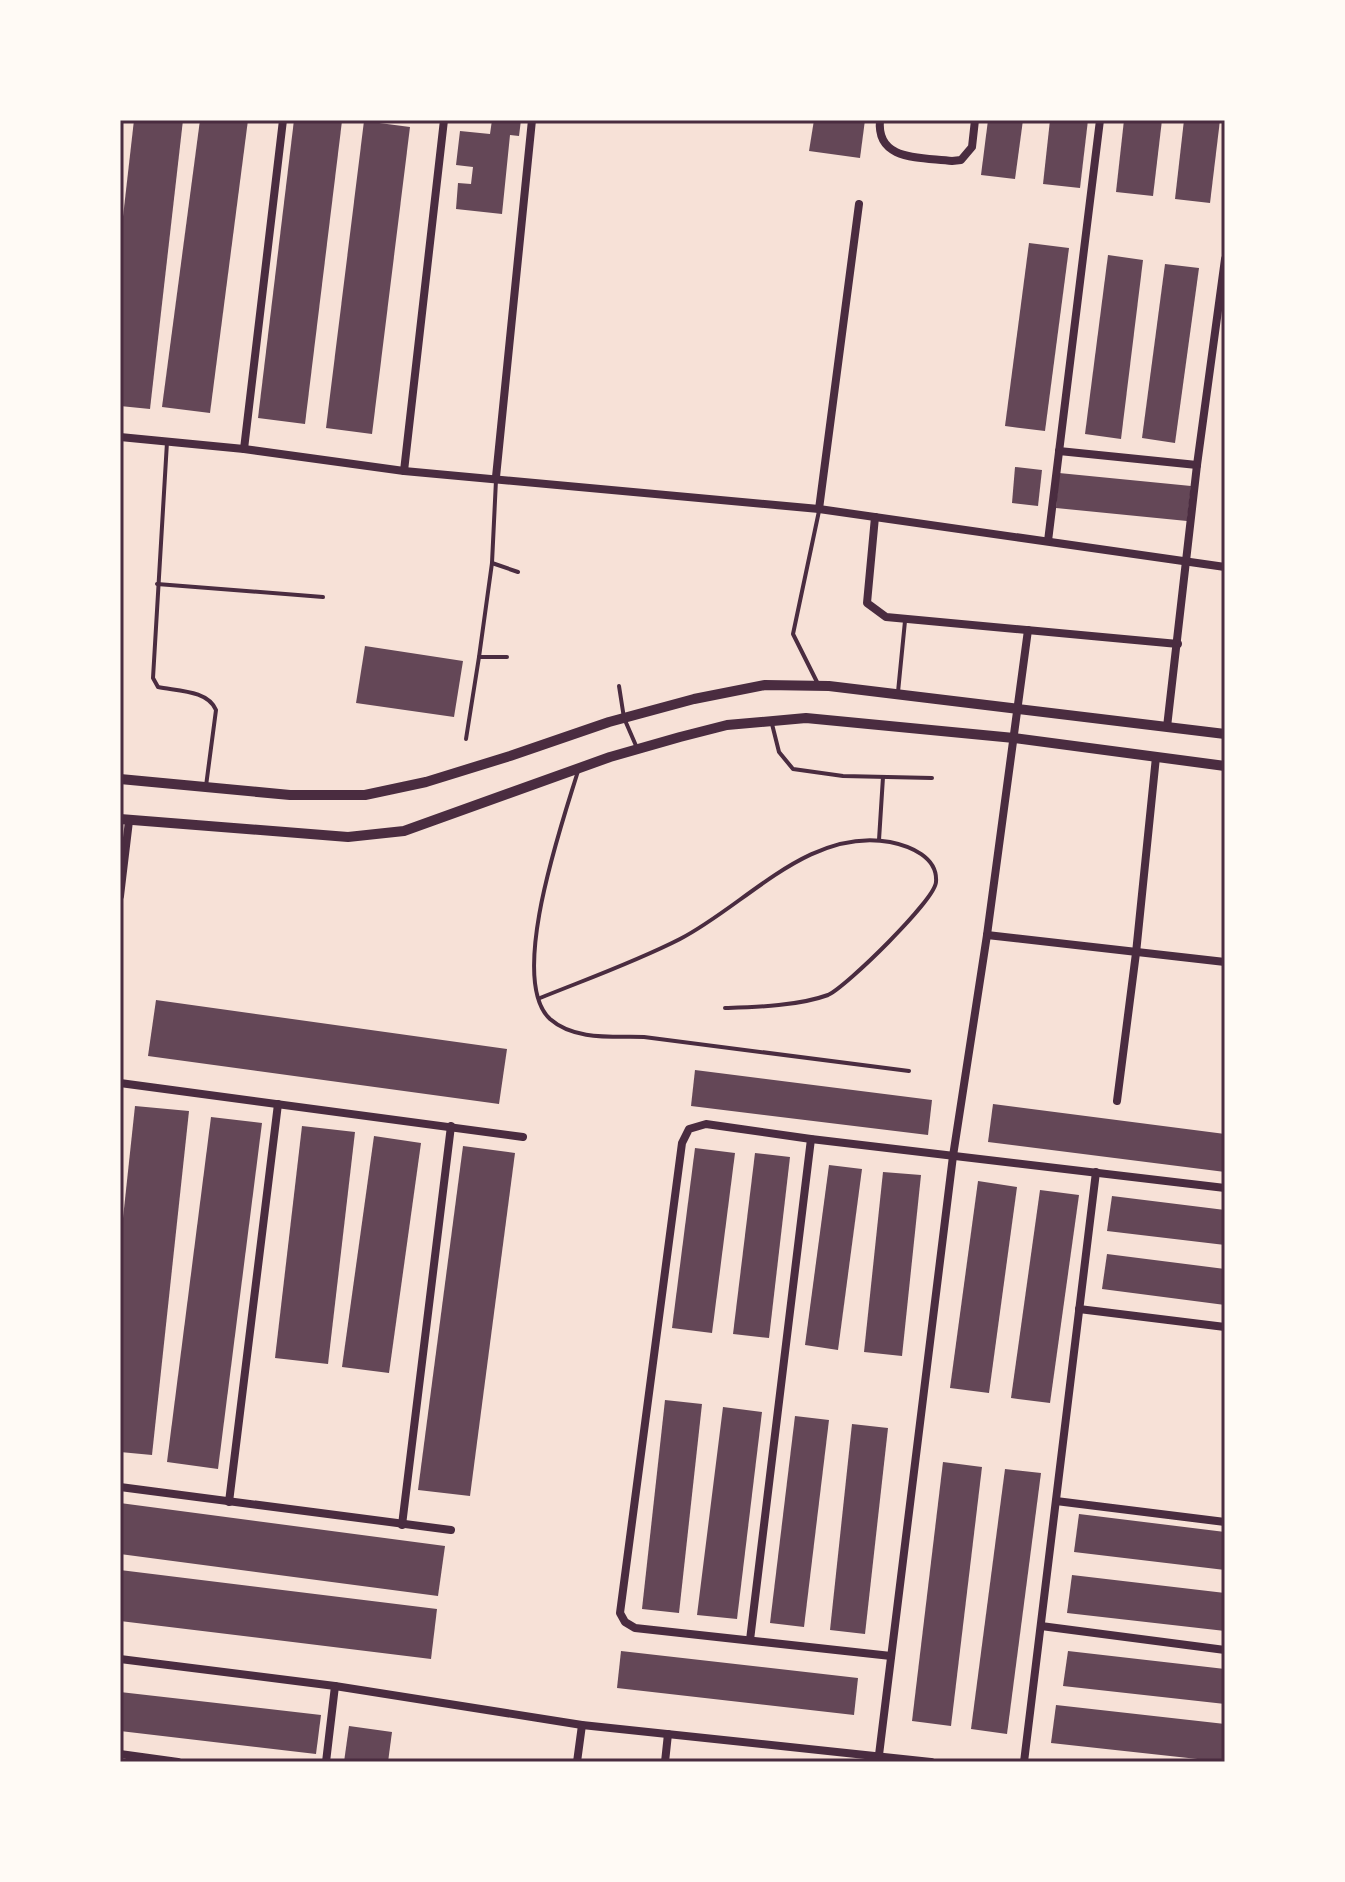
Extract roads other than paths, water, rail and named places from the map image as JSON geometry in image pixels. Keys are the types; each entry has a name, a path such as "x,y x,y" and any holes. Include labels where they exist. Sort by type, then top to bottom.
{"street":[{"path":"244,449 283,120"},
{"path":"404,471 444,120"},
{"path":"496,477 532,120"},
{"path":"880,120 881,140 887,148 900,154 952,161 961,160 972,147 975,120"},
{"path":"1048,541 1100,120"},
{"path":"819,509 859,204"},
{"path":"1167,727 1197,465 1225,259"},
{"path":"120,437 244,449 404,471 496,477 819,509 1225,567"},
{"path":"1059,451 1197,465"},
{"path":"875,517 867,603 886,617 1178,644"},
{"path":"879,1755 953,1156 987,935 1028,630"},
{"path":"120,779 290,795 365,795 426,782 624,718 694,699 765,685 818,685 1225,734"},
{"path":"120,896 124,820 310,835 377,835 404,831 637,749 727,725 806,718 1014,738 1225,766"},
{"path":"1117,1101 1156,757"},
{"path":"987,935 1225,962"},
{"path":"120,1083 523,1137"},
{"path":"229,1502 278,1104"},
{"path":"891,1656 635,1628 625,1622 620,1613 682,1143 689,1129 706,1124 1225,1188"},
{"path":"402,1525 451,1126"},
{"path":"750,1640 811,1139"},
{"path":"1024,1762 1096,1172"},
{"path":"1079,1309 1225,1327"},
{"path":"120,1487 451,1530"},
{"path":"1056,1501 1225,1522"},
{"path":"1041,1626 1225,1650"},
{"path":"120,1659 335,1686 582,1725 931,1762"},
{"path":"326,1762 335,1686"},
{"path":"577,1762 582,1725"},
{"path":"665,1762 668,1734"},
{"path":"120,1754 178,1762"}],"lane":[{"path":"167,442 153,678 158,687 206,697 213,703 216,710 206,787"},
{"path":"466,739 492,563 496,477"},
{"path":"818,685 793,634 819,509"},
{"path":"492,563 518,572"},
{"path":"157,584 323,597"},
{"path":"898,695 906,619"},
{"path":"479,657 507,657"},
{"path":"619,686 624,718 637,749"},
{"path":"771,722 779,752 793,769 843,776 932,778"},
{"path":"579,769 553,856 535,932 534,971 548,1017 569,1031 600,1036 644,1037 909,1071"},
{"path":"879,840 883,777"},
{"path":"540,998 683,938 811,853 879,840 903,844 928,860 936,884 924,903 854,975 828,995 762,1007 725,1008"}]}
